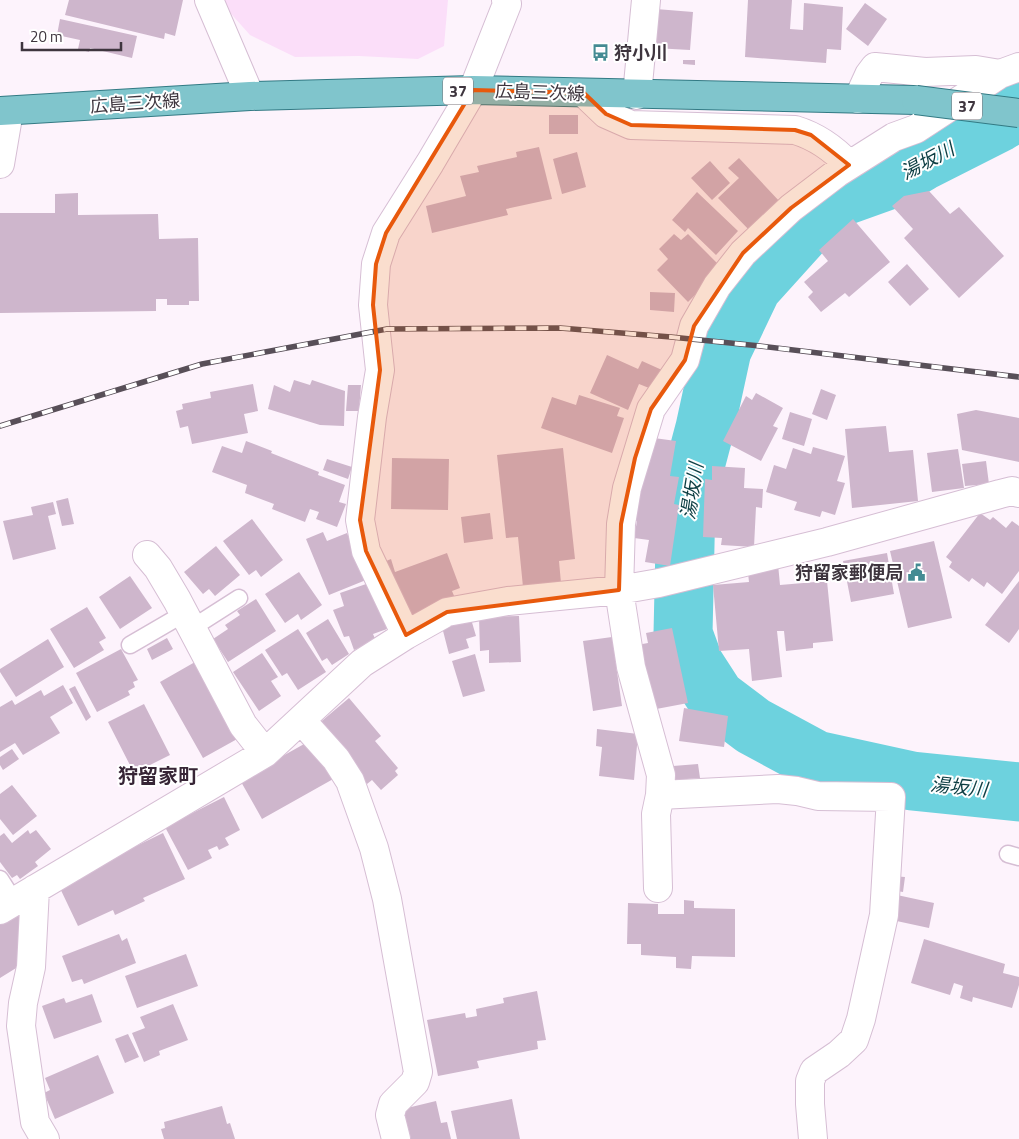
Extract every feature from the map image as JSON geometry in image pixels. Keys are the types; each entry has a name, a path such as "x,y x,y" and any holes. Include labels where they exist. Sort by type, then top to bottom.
{"main road":[{"name":"広島三次線","path":"5,111 250,96 473,90 916,100 1019,112"}],"street":[{"path":"209,0 250,96"},
{"path":"406,635 366,550 360,520 372,417 380,370 373,305 376,264 386,233 473,90 507,4 506,0"},
{"path":"637,95 646,0"},
{"path":"858,99 874,66 925,72 1009,70"},
{"path":"658,888 656,814 661,775 631,667 618,590 621,524 627,488 651,409 685,360 694,326 717,286 743,253 791,208 849,165 894,137 916,129 1009,70"},
{"path":"584,94 606,114 631,125 795,130 811,135 849,165"},
{"path":"0,164 5,111"},
{"path":"45,1139 35,1122 21,1026 23,1004 31,966 12,895 265,753 362,663 447,612 508,601 618,590 659,583 828,542 1000,494 1019,492"},
{"path":"147,555 158,568 188,621 243,725 265,753"},
{"path":"301,720 336,759 350,781 374,848 387,899 418,1072 415,1082 392,1104 389,1134"},
{"path":"660,794 778,789 818,796 891,797 884,914 861,1019 854,1040 839,1054 814,1071 810,1081 813,1139"}],"lane":[{"path":"130,645 239,598"}],"highlighted area":[{"path":"473,90 584,93 606,114 631,125 795,130 811,135 849,165 791,208 743,253 694,326 685,360 651,409 635,458 621,524 619,590 447,612 406,635 366,551 360,520 380,370 373,305 376,264 386,233"}],"shaded area":[{"path":"222,0 448,0 444,46 418,59 359,56 295,57 250,35 225,7"}],"building":[{"path":"69,0 183,0 175,36 165,33 164,39 65,15"},
{"path":"748,0 792,0 790,29 803,30 804,3 843,7 841,50 827,49 826,63 745,57"},
{"path":"865,3 887,19 868,46 846,29"},
{"path":"656,9 693,12 690,50 654,48"},
{"path":"60,19 137,36 132,58 90,48 89,52 78,49 80,40 57,35"},
{"path":"683,60 695,60 695,65 683,64"},
{"path":"549,115 578,115 578,134 549,134"},
{"path":"539,147 552,199 506,209 508,215 432,233 426,206 466,196 460,176 479,172 477,166 517,157 516,152"},
{"path":"577,152 586,187 562,194 553,159"},
{"path":"739,158 781,203 751,232 718,198 739,178 728,168"},
{"path":"710,161 730,183 712,200 691,178"},
{"path":"929,191 950,214 959,207 1004,256 959,298 904,238 913,229 892,206 904,196"},
{"path":"697,192 738,231 716,255 688,228 685,232 672,220"},
{"path":"78,193 78,215 158,214 159,239 198,238 199,301 189,301 189,305 167,305 167,299 156,299 156,311 0,313 0,213 55,213 55,194"},
{"path":"853,219 890,262 849,297 845,293 821,312 808,297 813,292 804,282 828,261 819,250"},
{"path":"674,234 681,240 688,234 722,268 688,302 657,270 668,259 659,249"},
{"path":"907,264 929,289 910,306 888,282"},
{"path":"650,292 675,293 674,312 650,310"},
{"path":"607,355 638,369 642,361 662,370 654,390 639,384 628,410 590,393"},
{"path":"294,380 310,385 312,380 345,391 344,426 320,425 268,409 274,385 290,392"},
{"path":"253,384 258,411 244,414 248,433 192,444 188,426 180,428 176,411 183,409 182,404 211,398 210,392"},
{"path":"348,385 361,385 359,411 346,411"},
{"path":"821,389 836,395 827,420 812,414"},
{"path":"756,393 783,408 773,426 778,428 761,461 723,441 746,396 752,400"},
{"path":"579,395 620,408 617,416 624,418 612,453 541,428 552,397 576,405"},
{"path":"976,410 1019,418 1019,462 962,450 957,414"},
{"path":"790,412 812,419 804,446 782,439"},
{"path":"886,426 889,452 913,450 918,501 852,508 845,429"},
{"path":"654,438 676,441 670,476 679,477 674,504 679,505 670,566 645,562 649,540 634,538 637,521 628,519 637,460 650,462"},
{"path":"246,441 319,472 318,475 345,485 339,502 346,504 337,527 316,519 319,512 310,509 305,522 272,509 274,504 245,493 247,485 212,472 222,446 242,453"},
{"path":"813,447 845,456 837,481 845,483 835,515 822,511 820,517 794,510 797,502 766,492 774,465 786,469 793,448 811,454"},
{"path":"563,448 575,559 559,561 561,583 523,587 518,537 506,538 497,455"},
{"path":"958,449 964,488 932,492 927,453"},
{"path":"392,458 449,459 448,510 391,509"},
{"path":"327,459 352,467 348,479 323,470"},
{"path":"986,461 989,484 965,486 962,464"},
{"path":"712,466 745,468 744,488 763,489 762,508 756,507 754,547 721,545 722,538 703,537 705,479 712,480"},
{"path":"68,498 74,524 62,526 56,501"},
{"path":"53,502 56,514 48,516 56,549 13,560 3,521 33,515 31,507"},
{"path":"490,513 493,539 464,543 461,517"},
{"path":"980,513 990,520 993,517 1006,528 1012,521 1019,526 1019,571 1002,594 987,582 984,587 972,578 969,582 949,567 952,562 946,557"},
{"path":"252,519 283,560 261,577 256,570 249,575 223,541"},
{"path":"323,532 327,541 347,533 366,580 329,595 306,539"},
{"path":"934,541 952,618 908,628 890,551"},
{"path":"216,546 240,575 215,596 209,589 203,594 184,572"},
{"path":"447,553 460,588 452,591 455,598 406,617 379,564 391,559 395,572"},
{"path":"887,553 894,594 851,602 843,561"},
{"path":"778,564 780,585 827,581 833,641 813,643 813,648 786,651 784,631 777,631 782,677 752,681 749,649 719,651 713,585 749,582 748,573"},
{"path":"299,572 322,605 301,620 298,614 285,623 265,594"},
{"path":"130,576 152,608 120,629 99,597"},
{"path":"1019,581 1019,629 1009,643 985,625"},
{"path":"369,583 387,629 373,634 376,641 354,650 349,636 344,637 333,610 344,606 340,593"},
{"path":"256,599 276,631 228,662 213,639 228,629 225,625 240,615 237,611"},
{"path":"87,607 106,638 99,642 104,650 74,668 50,629"},
{"path":"519,616 521,662 489,663 489,650 480,651 479,617"},
{"path":"328,619 349,654 332,665 327,658 322,661 306,633"},
{"path":"471,619 476,636 466,639 469,648 449,654 442,627"},
{"path":"672,628 688,703 651,710 637,645 648,643 646,633"},
{"path":"298,629 326,672 298,690 287,673 282,676 265,650"},
{"path":"612,637 622,706 593,711 583,641"},
{"path":"167,638 173,649 152,660 147,649"},
{"path":"48,639 64,667 16,697 0,669"},
{"path":"121,649 138,680 133,682 135,687 128,691 130,695 97,712 76,673"},
{"path":"262,653 278,677 271,681 281,696 259,711 233,672"},
{"path":"475,654 485,691 463,697 452,661"},
{"path":"195,662 239,738 203,758 160,682"},
{"path":"63,685 73,703 50,717 60,733 23,755 15,743 0,752 0,707 12,700 15,705 41,690 44,696"},
{"path":"75,686 91,717 86,721 69,689"},
{"path":"349,698 381,736 375,741 398,768 395,771 398,775 381,790 372,780 367,784 317,725"},
{"path":"144,704 170,755 134,773 108,722"},
{"path":"684,708 728,716 724,747 679,741"},
{"path":"597,729 638,734 634,780 599,776 602,747 596,746"},
{"path":"313,739 335,778 262,819 240,780"},
{"path":"12,749 19,759 3,770 0,765 0,757"},
{"path":"698,764 700,778 674,780 673,766"},
{"path":"12,785 37,816 13,835 0,819 0,794"},
{"path":"224,797 240,830 225,838 229,845 219,850 217,846 208,850 212,858 188,870 165,827"},
{"path":"28,830 30,834 36,830 51,849 35,862 38,866 20,879 17,875 12,878 0,862 0,836 4,833 12,843"},
{"path":"163,833 185,879 143,898 145,901 115,915 113,910 78,926 58,884"},
{"path":"892,876 905,877 903,892 891,890"},
{"path":"897,895 934,903 929,928 892,920"},
{"path":"684,900 694,901 694,908 735,909 735,957 692,956 691,969 676,968 676,957 641,955 641,944 627,944 628,903 658,904 658,914 684,914"},
{"path":"21,910 29,960 0,978 0,918"},
{"path":"119,934 122,941 127,938 136,963 84,984 82,979 72,982 62,956"},
{"path":"924,939 1005,964 1003,973 1019,977 1019,985 1012,1008 973,997 972,1002 960,998 963,986 954,983 950,995 911,983"},
{"path":"186,954 198,986 137,1008 125,976"},
{"path":"537,991 546,1040 537,1041 538,1049 477,1061 479,1068 438,1076 427,1020 465,1013 466,1018 477,1016 476,1009 504,1003 503,998"},
{"path":"92,994 102,1022 54,1039 42,1006 64,998 66,1003"},
{"path":"173,1004 188,1040 159,1051 160,1055 144,1062 132,1033 145,1028 140,1017"},
{"path":"128,1034 139,1057 125,1063 115,1039"},
{"path":"98,1055 114,1093 55,1119 44,1093 50,1090 45,1078"},
{"path":"512,1099 520,1139 457,1139 451,1111"},
{"path":"436,1101 441,1123 447,1122 451,1139 411,1139 403,1109"},
{"path":"222,1106 227,1124 230,1123 235,1139 164,1139 161,1129 165,1128 164,1122"}],"waterway":[{"name":"湯坂川","path":"1019,110 894,178 841,197 817,215 752,287 722,350 705,428 686,500 683,634 694,664 716,698 753,726 816,760 912,781 1019,792"}],"railway":[{"path":"0,426 202,364 387,329 560,328 760,346 1019,377"}],"place":[{"name":"狩小川","path":"600,52"},
{"name":"狩留家郵便局","path":"917,572"}],"district":[{"name":"狩留家町","path":"158,775"}]}
